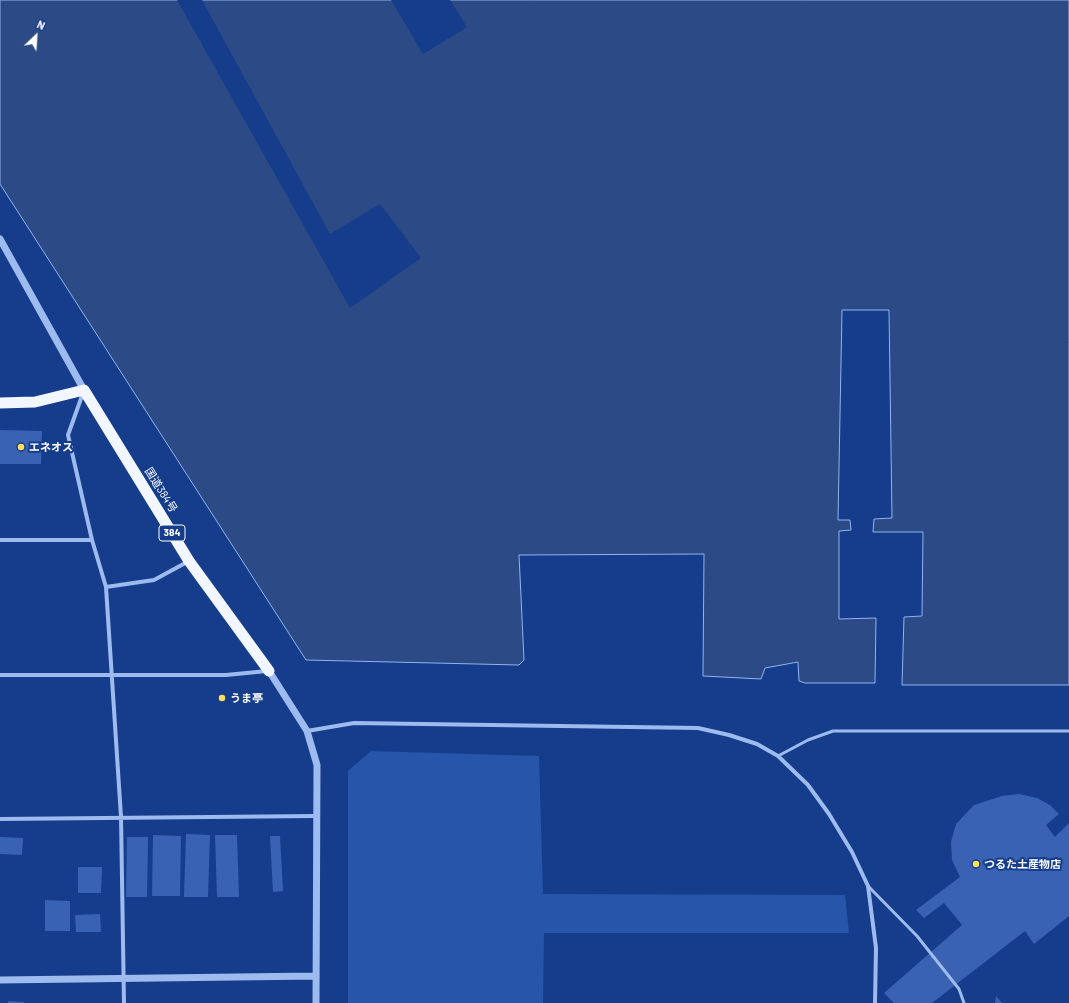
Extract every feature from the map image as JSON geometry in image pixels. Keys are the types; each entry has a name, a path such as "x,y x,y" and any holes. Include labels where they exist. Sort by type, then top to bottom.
{"highway":[{"path":"0,403 35,402 84,390"},
{"name":"国道384号","path":"84,390 189,561 268,671"}],"street":[{"path":"0,239 84,390 68,435 92,540 106,587 121,817 125,978 124,1003"},
{"path":"0,540 92,540"},
{"path":"106,587 154,580 189,561"},
{"path":"0,675 226,675 268,671 307,731 317,765 315,816 316,1003"},
{"path":"307,731 354,723 698,728 729,735 757,744 778,756 808,785 829,814 852,852 868,886 876,948 875,1003"},
{"path":"0,819 315,816"},
{"path":"0,980 315,976"}],"lane":[{"path":"778,756 808,740 833,731 1069,732"},
{"path":"868,886 917,936 959,988 964,1003"}],"shaded area":[{"path":"0,0 1069,0 1069,685 902,685 904,617 922,616 923,532 873,532 874,519 892,518 889,310 842,310 838,520 850,520 851,530 839,531 839,619 876,618 875,683 805,683 799,681 798,662 765,668 761,679 703,676 704,554 519,555 524,660 519,665 306,660 0,184"},
{"path":"371,751 539,756 543,894 845,895 849,933 544,933 543,1003 348,1003 348,771"}],"pier":[{"path":"177,0 202,0 330,234 380,204 421,258 350,308"},
{"path":"391,0 450,0 467,27 423,54"}],"building":[{"name":"エネオス","path":"0,430 42,431 41,464 0,464"},
{"path":"1019,794 1037,798 1050,805 1059,814 1046,825 1055,837 1069,823 1069,916 1034,944 1025,931 932,1003 894,1003 884,993 962,925 944,903 924,918 916,910 960,877 952,860 951,842 956,824 974,805 1002,796"},
{"path":"186,834 210,835 208,897 184,897"},
{"path":"153,835 181,836 180,896 152,896"},
{"path":"215,835 237,835 239,897 217,897"},
{"path":"270,836 280,836 283,891 273,892"},
{"path":"0,837 23,838 22,855 0,854"},
{"path":"127,837 148,837 147,897 126,897"},
{"path":"78,867 102,867 101,893 78,893"},
{"path":"45,900 70,901 70,931 45,931"},
{"path":"100,914 101,932 76,932 75,915"},
{"path":"996,996 1002,1003 995,1003"},
{"path":"8,1001 24,1002 24,1003 8,1003"}],"place":[{"name":"エネオス","path":"21,447"},
{"name":"うま亭","path":"222,698"},
{"name":"つるた土産物店","path":"976,864"}]}
